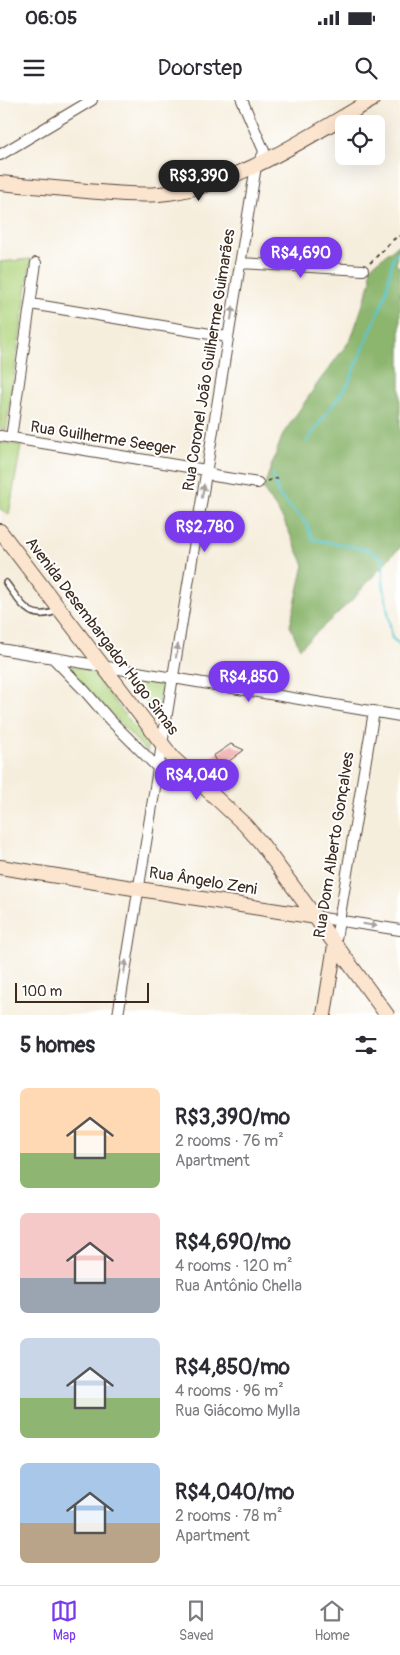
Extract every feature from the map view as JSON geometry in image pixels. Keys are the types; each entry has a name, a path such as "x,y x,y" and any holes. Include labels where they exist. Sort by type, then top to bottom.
{"main road":[{"path":"0,183 124,194 159,194 189,190 209,185 256,166 372,100"},
{"name":"Avenida Desembargador Hugo Simas","path":"0,531 162,744 185,770 252,832 387,1015"},
{"name":"Rua Ângelo Zeni","path":"0,867 316,917"},
{"name":"Rua Dom Alberto Gonçalves","path":"324,1015 335,945"},
{"path":"329,984 342,975 355,972"}],"street":[{"path":"0,155 92,100"},
{"name":"Rua Coronel João Guilherme Guimarães","path":"118,1015 256,166 263,155 263,146 242,100"},
{"path":"240,262 363,270"},
{"path":"12,438 36,263"},
{"path":"31,304 228,337"},
{"name":"Rua Guilherme Seeger","path":"0,436 206,470 214,476 258,483"},
{"path":"0,650 400,716"},
{"path":"53,658 158,768"},
{"name":"Rua Dom Alberto Gonçalves","path":"335,945 374,711"},
{"name":"Rua Ângelo Zeni","path":"316,917 400,930"}],"lane":[{"path":"6,583 27,611 34,614 48,615 59,610"}],"path":[{"path":"363,270 400,236"}],"green space":[{"path":"398,245 396,265 400,267 400,548 353,599 300,648 290,626 304,565 283,519 263,489 283,434 351,339 371,281 370,267"},
{"path":"31,259 6,430 0,429 0,262"},
{"path":"0,442 21,446 9,514 0,509"},
{"path":"65,665 91,670 147,744 148,753"},
{"path":"125,678 162,684 157,716"}],"building":[{"path":"231,744 244,750 220,768 213,756"}],"waterway":[{"path":"307,441 348,384 385,297 393,258 400,249"},
{"path":"273,474 278,494 307,524 312,539 369,550 383,559 383,581 392,638 400,645"}]}
